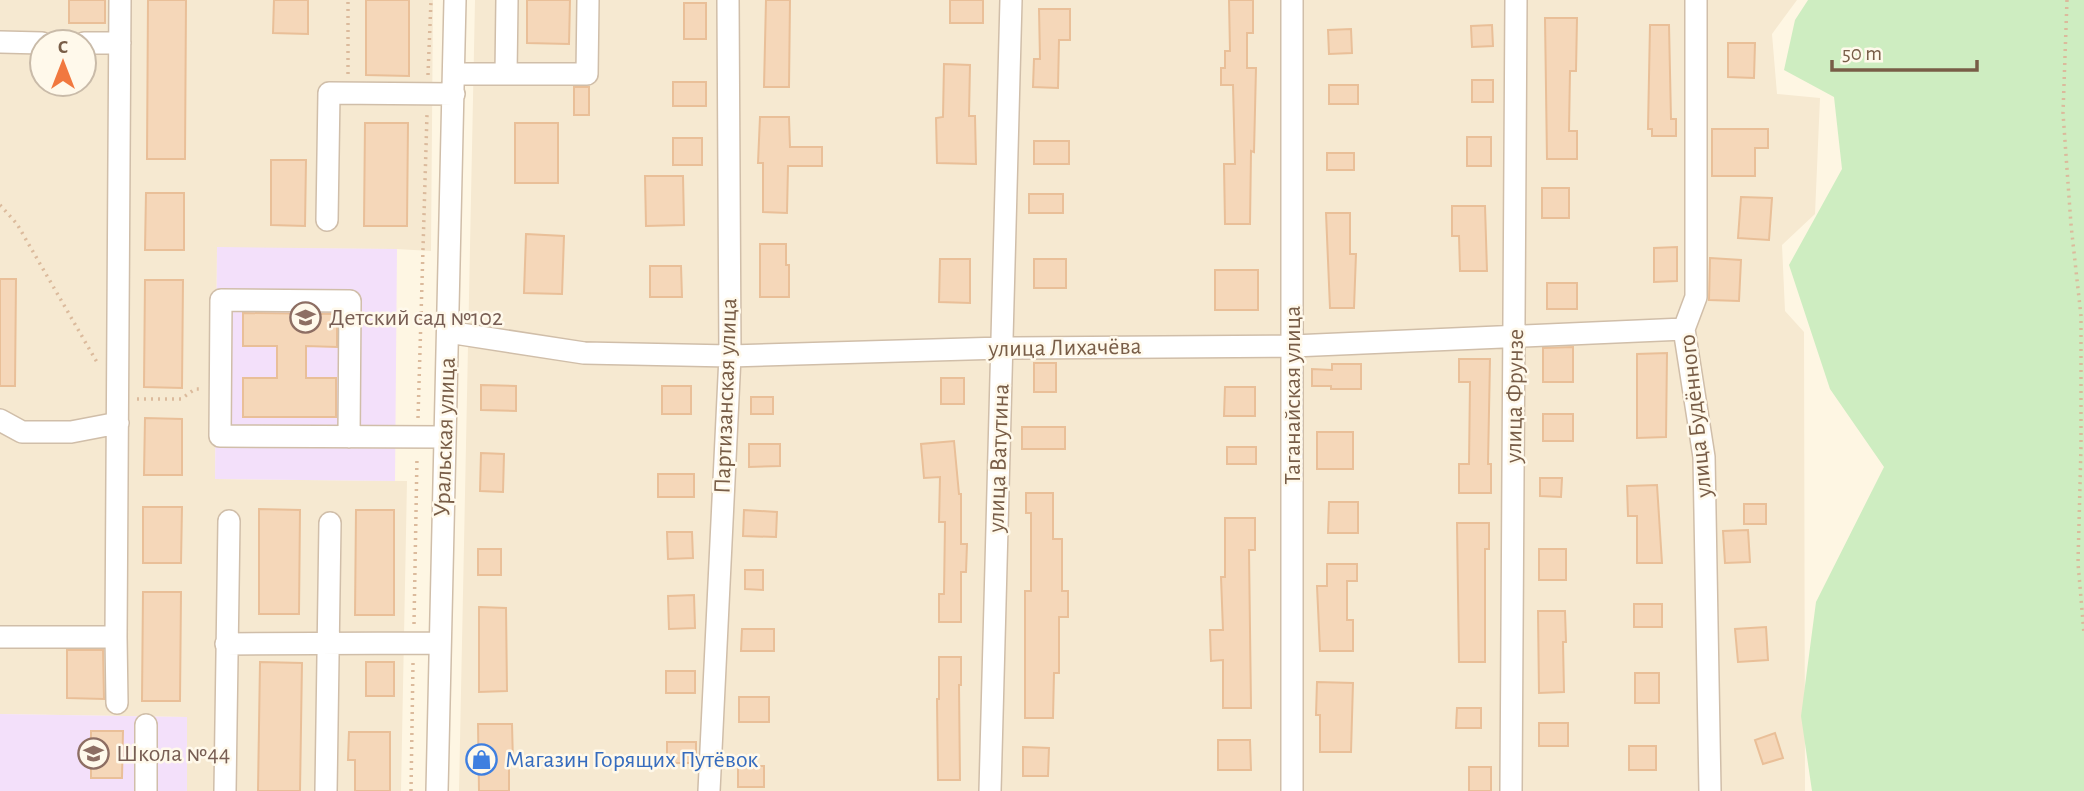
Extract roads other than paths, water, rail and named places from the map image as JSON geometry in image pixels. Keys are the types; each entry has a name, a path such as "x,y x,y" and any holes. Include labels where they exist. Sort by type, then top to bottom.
{"street":[{"path":"117,703 120,0"},
{"name":"Уральская улица","path":"437,791 455,0"},
{"path":"506,74 507,0"},
{"path":"327,220 329,93 427,94 454,84 506,74 587,74 588,0"},
{"name":"Партизанская улица","path":"709,791 730,356 728,0"},
{"name":"улица Ватутина","path":"990,791 1011,0"},
{"name":"Таганайская улица","path":"1292,0 1292,791"},
{"name":"улица Фрунзе","path":"1511,791 1516,0"},
{"name":"улица Будённого","path":"1696,0 1696,297 1684,329 1704,457 1710,791"},
{"path":"0,43 28,43"},
{"path":"98,43 120,43"},
{"path":"349,437 350,302 221,300 220,436 445,438"},
{"name":"улица Лихачёва","path":"448,332 584,353 730,356 1002,348 1293,346 1684,329"},
{"path":"0,420 22,432 71,432 118,423"},
{"path":"225,791 229,521"},
{"path":"326,791 330,523"},
{"path":"0,637 116,637"},
{"path":"226,644 440,643"},
{"path":"146,725 146,791"}],"place":[{"name":"Детский сад №102","path":"306,318"},
{"name":"Школа №44","path":"93,754"},
{"name":"Магазин Горящих Путёвок","path":"482,760"}]}
